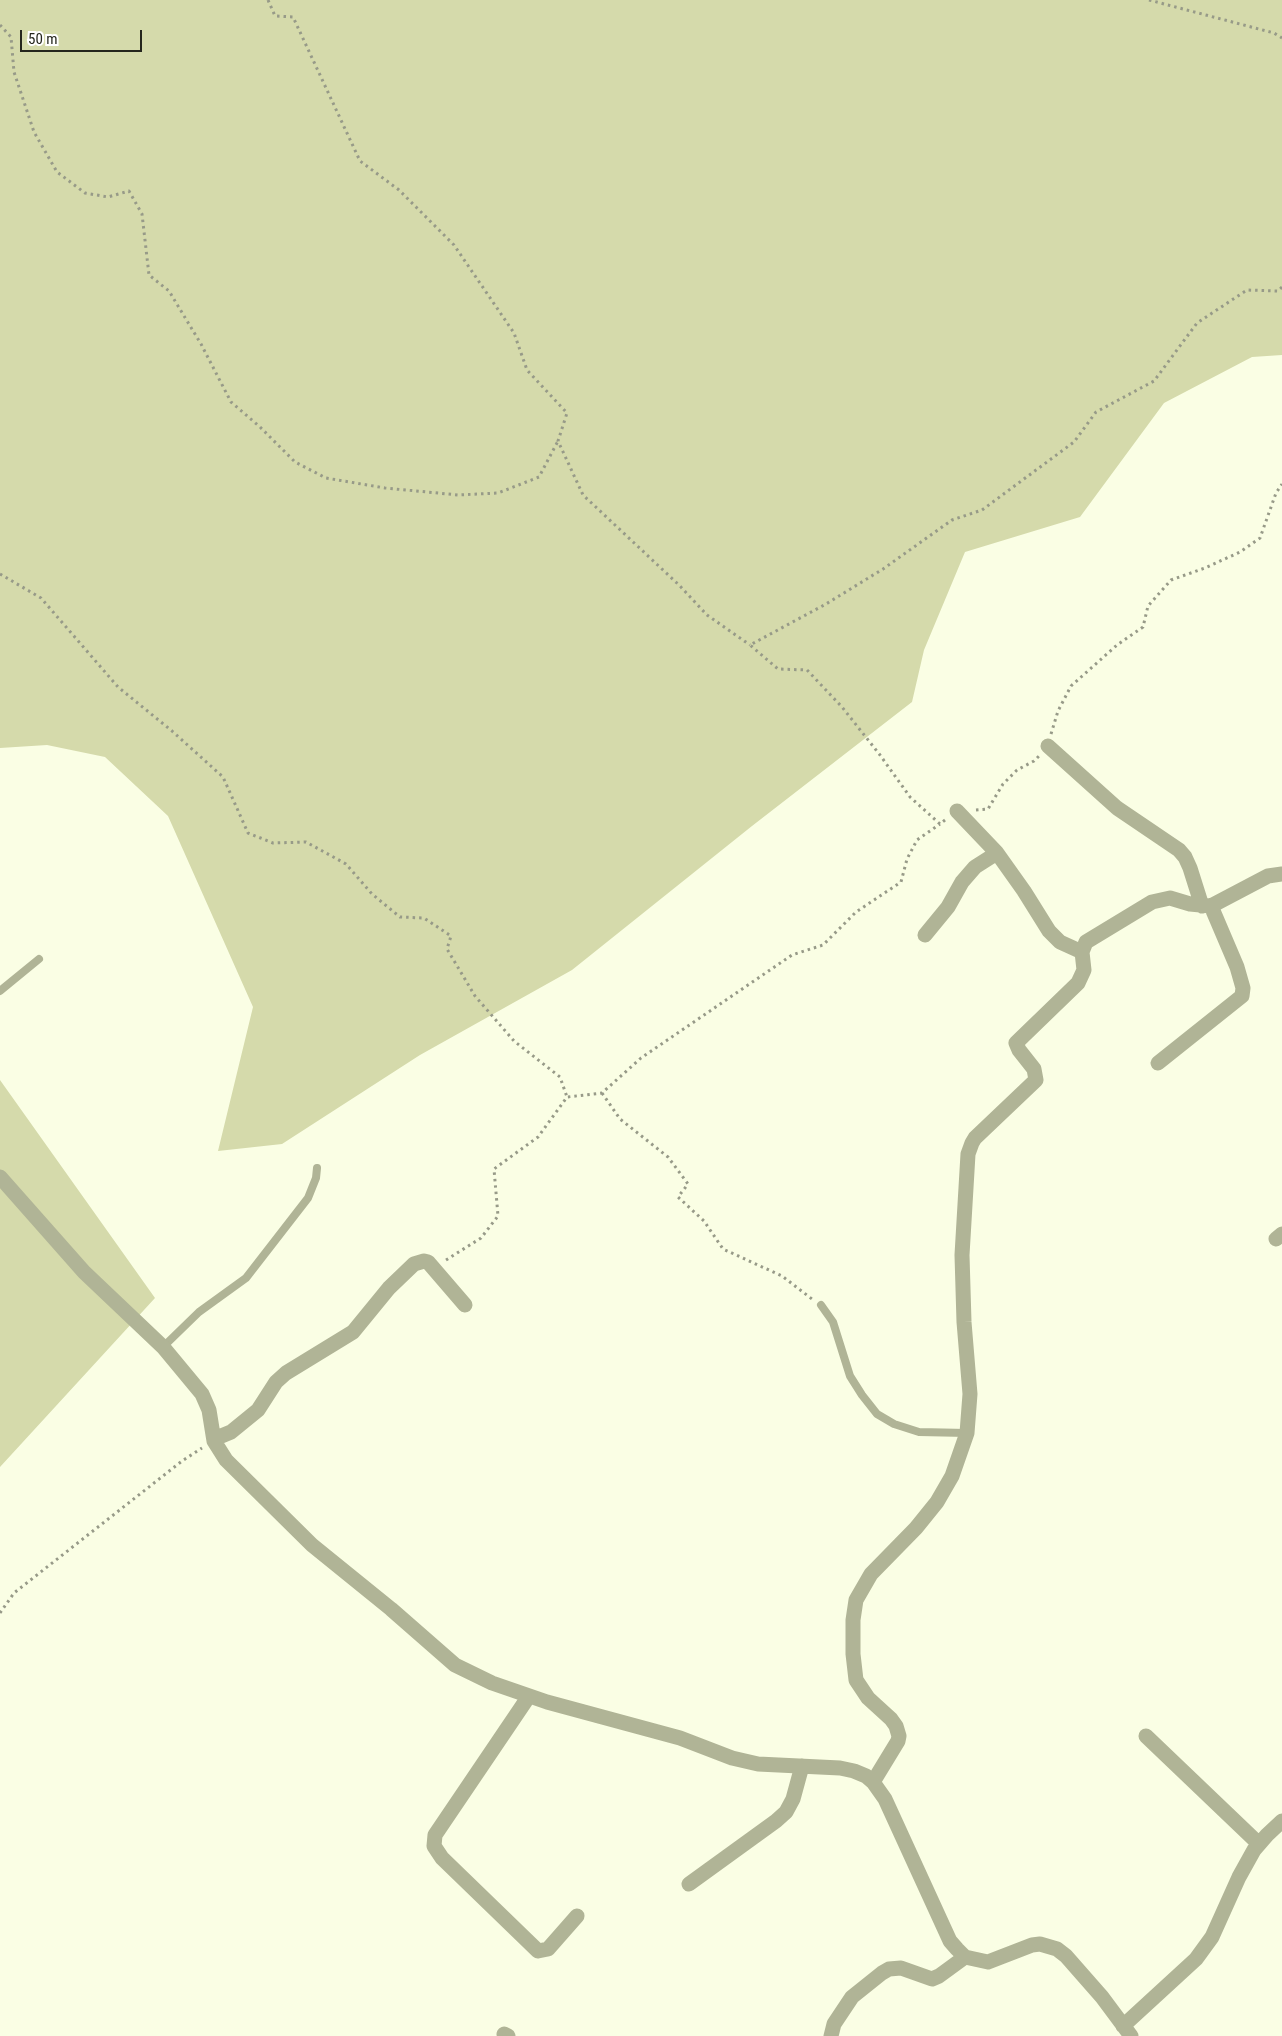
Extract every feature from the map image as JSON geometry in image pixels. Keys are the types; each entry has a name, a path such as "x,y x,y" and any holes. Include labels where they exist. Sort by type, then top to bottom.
{"street":[{"path":"1048,746 1113,804 1180,850 1237,967 1243,988 1242,996 1158,1063"},
{"path":"957,811 997,853 1024,890 1049,931 1060,942 1082,952"},
{"path":"925,935 948,907 974,867 997,853"},
{"path":"873,1782 898,1741 899,1736 892,1719 868,1698 856,1680 853,1654 853,1620 856,1600 871,1574 916,1528 937,1502 952,1476 967,1433 970,1394 964,1322 962,1255 969,1148 975,1138 1036,1080 1034,1069 1019,1050 1016,1043 1078,983 1084,970 1082,952 1086,942 1152,902 1170,898 1206,906 1268,876 1282,874"},
{"path":"0,1177 84,1272 163,1348 206,1402 214,1440 226,1460 312,1545 391,1609 455,1665 492,1683 529,1696 680,1738 732,1758 758,1764 834,1767 854,1771 873,1782 885,1799 950,1941 965,1957 988,1962 1032,1945 1040,1944 1057,1949 1074,1964 1127,2031 1196,1958 1212,1937 1244,1866 1259,1844 1282,1822"},
{"path":"214,1440 231,1432 258,1410 276,1382 286,1373 353,1332 407,1268 414,1264 424,1261 433,1267 465,1305"},
{"path":"529,1696 435,1835 434,1846 442,1858 538,1951 548,1949 577,1916"},
{"path":"1146,1736 1259,1844"},
{"path":"689,1884 786,1812 793,1799 802,1766"},
{"path":"831,2036 834,2024 852,1997 882,1973 889,1969 901,1968 932,1979 965,1957"}],"lane":[{"path":"0,991 39,960"},
{"path":"163,1348 199,1312 246,1278 308,1198 313,1188 317,1168"},
{"path":"821,1305 833,1322 850,1376 877,1414 894,1424 919,1432 967,1433"}],"path":[{"path":"0,25 11,37 14,72 34,132 57,172 85,193 108,197 129,191 142,214 149,275 168,291 201,344 231,402 260,427 295,462 326,478 385,488 458,495 498,493 539,477 558,441 568,413 527,370 514,333 454,245 399,190 360,161 292,17 275,16 268,0"},
{"path":"1149,0 1274,33 1282,38"},
{"path":"750,645 826,604 883,569 952,520 982,510 1074,442 1096,412 1154,381 1197,323 1247,290 1278,291 1282,287"},
{"path":"558,441 583,495 679,585 707,615 750,645 778,669 807,670 852,721 910,797 940,824"},
{"path":"433,1267 481,1238 498,1216 494,1169 538,1137 567,1097 602,1093 640,1058 792,955 823,945 856,912 901,882 907,859 917,840 957,811 988,809 1003,784 1017,770 1034,761 1048,746 1058,711 1071,686 1117,645 1143,628 1148,606 1171,580 1205,568 1240,552 1260,538 1276,493 1282,484"},
{"path":"0,574 42,598 118,687 172,731 223,777 248,833 273,843 306,842 346,864 372,894 400,917 424,918 450,936 448,949 475,996 514,1041 560,1077 567,1097"},
{"path":"602,1093 620,1119 668,1157 688,1184 678,1197 704,1221 723,1249 782,1276 821,1305"},
{"path":"0,1613 14,1593 86,1534 182,1461 214,1440"}],"green space":[{"path":"0,0 1282,0 1282,355 1252,357 1164,403 1080,517 965,552 924,650 912,702 752,826 572,970 420,1055 282,1144 218,1151 253,1007 168,816 105,757 47,745 0,748"},
{"path":"0,1080 155,1298 0,1467"}]}
